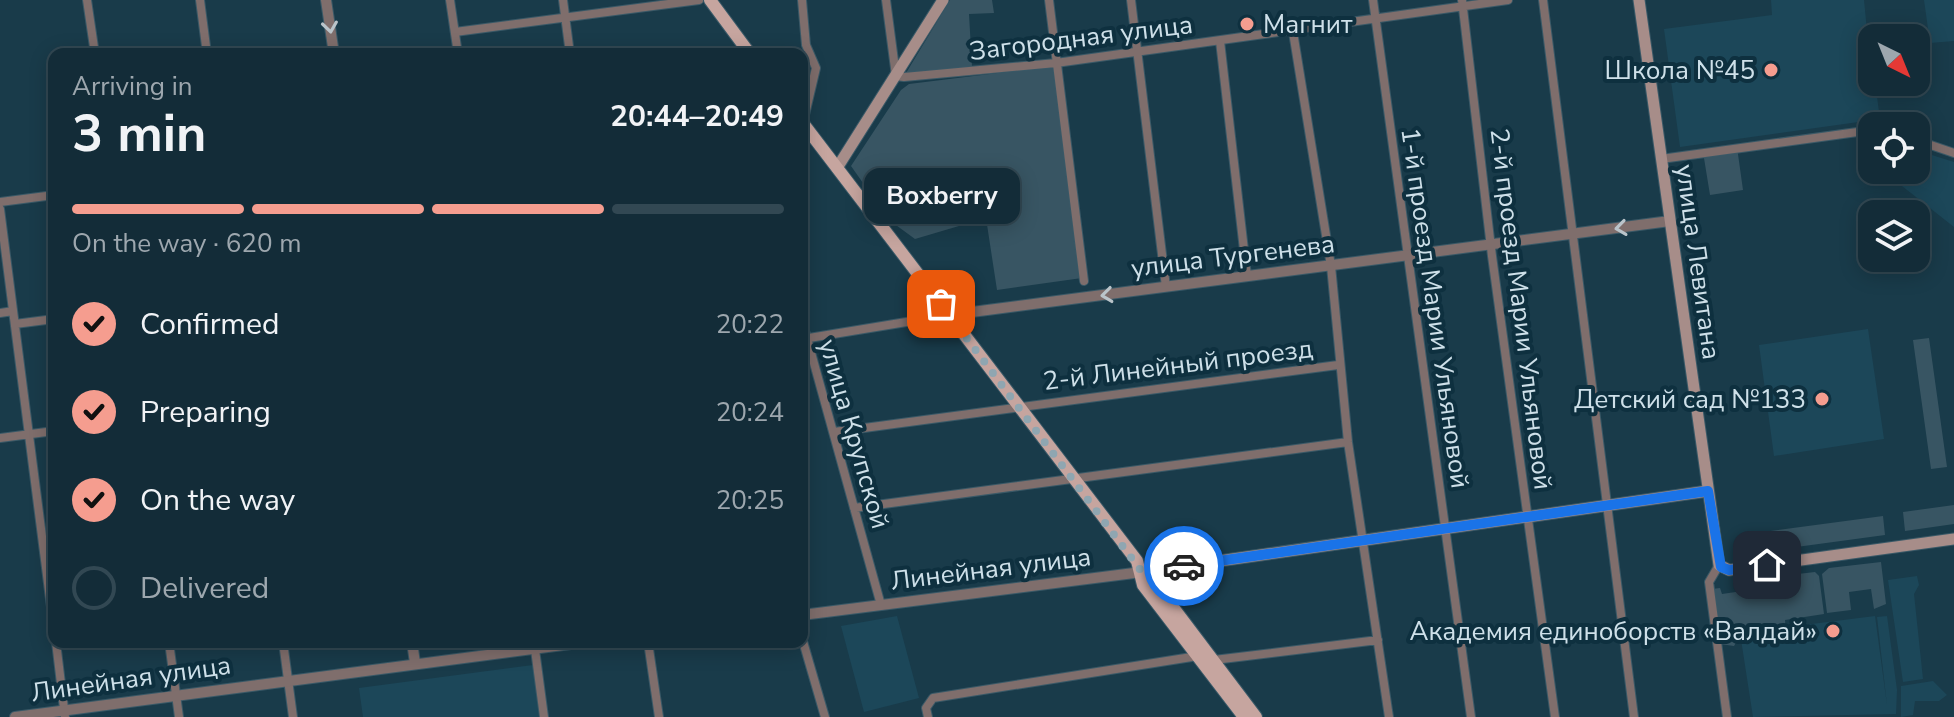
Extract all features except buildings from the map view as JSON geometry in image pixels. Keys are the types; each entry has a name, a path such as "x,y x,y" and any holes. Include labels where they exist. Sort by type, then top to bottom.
{"main road":[{"path":"710,0 746,48"},
{"path":"837,168 943,0"},
{"name":"улица Левитана","path":"1639,0 1719,565"},
{"path":"808,130 1142,572 1151,578 1256,717"},
{"name":"Линейная улица","path":"1142,572 1708,491"},
{"path":"1719,565 1729,570 1954,539"},
{"path":"1142,572 1143,585 1244,717"}],"street":[{"path":"87,0 94,48"},
{"path":"200,0 206,48"},
{"path":"326,0 333,48"},
{"path":"450,0 457,48"},
{"path":"563,0 569,48"},
{"path":"455,32 699,0"},
{"path":"802,0 807,48"},
{"path":"886,0 896,76"},
{"path":"1049,0 1084,281"},
{"path":"1131,0 1166,287"},
{"name":"1-й проезд Марии Ульяновой","path":"1373,0 1471,717"},
{"name":"Загородная улица","path":"896,76 1056,63 1293,32 1462,3 1508,0"},
{"path":"1543,0 1634,717"},
{"name":"2-й проезд Марии Ульяновой","path":"1462,3 1491,245 1555,717"},
{"path":"1293,32 1331,266 1338,365 1389,717"},
{"path":"1220,41 1247,276"},
{"path":"808,50 816,68 808,104"},
{"path":"1661,159 1858,132"},
{"path":"1930,145 1954,153"},
{"path":"0,202 48,196"},
{"path":"0,209 48,583"},
{"name":"улица Тургенева","path":"808,337 949,315 1670,221"},
{"path":"0,313 13,311"},
{"path":"15,324 48,320"},
{"name":"улица Крупской","path":"808,351 834,432 881,605"},
{"name":"2-й Линейный проезд","path":"834,432 1017,405 1338,365"},
{"path":"0,438 48,432"},
{"path":"854,508 1348,442"},
{"name":"улица Левитана","path":"1719,565 1709,582 1727,717"},
{"name":"Линейная улица","path":"808,614 1142,572"},
{"path":"1214,660 1378,640"},
{"path":"57,648 65,714"},
{"path":"170,648 179,717"},
{"path":"284,648 293,717"},
{"path":"413,648 415,663"},
{"name":"Линейная улица","path":"15,717 65,714 176,695 515,648"},
{"path":"535,648 544,717"},
{"path":"649,648 659,717"},
{"path":"805,648 825,717"},
{"path":"928,717 926,708 933,698 1198,656"}],"shaded area":[{"path":"950,0 992,0 994,13 969,14 972,67 906,73"},
{"name":"Школа №45","path":"1771,0 1864,0 1866,24 1858,24 1858,96 1877,96 1879,112 1858,112 1858,122 1680,147 1664,29 1772,15"},
{"path":"1924,0 1954,0 1954,41 1930,43 1930,24 1927,24"},
{"path":"1053,66 1082,278 997,290 986,218 915,239 889,220 851,166 901,90 909,84"},
{"path":"1737,147 1743,190 1710,195 1703,152"},
{"path":"1930,154 1954,162 1954,227 1930,208 1930,200 1920,200 1902,186 1930,184"},
{"name":"Детский сад №133","path":"1868,329 1884,439 1774,456 1759,345"},
{"path":"1929,338 1947,467 1931,469 1913,340"},
{"path":"1954,505 1954,524 1905,531 1903,512"},
{"path":"1883,516 1885,535 1744,554 1741,535"},
{"path":"1881,562 1886,604 1874,609 1871,589 1849,592 1851,610 1827,613 1822,574 1829,568"},
{"path":"1815,572 1819,576 1824,614 1785,620 1786,633 1738,639 1734,646 1720,644 1712,589 1720,588 1722,594 1756,589 1764,582 1763,578"},
{"path":"1917,576 1919,585 1914,594 1923,679 1903,682 1888,580"},
{"path":"897,616 919,698 864,712 841,626"},
{"path":"1875,616 1887,705 1877,617 1887,616 1897,690 1896,714 1753,717 1740,633"},
{"path":"533,665 539,717 363,717 359,688"},
{"path":"1933,681 1947,695 1939,701 1915,701 1913,715 1901,717 1901,686"}],"way so far":[{"path":"941,304 1137,561 1142,572 1184,566"}],"place":[{"name":"Магнит","path":"1247,24"},
{"name":"Школа №45","path":"1771,70"},
{"name":"Boxberry","path":"941,304"},
{"name":"Детский сад №133","path":"1822,399"},
{"name":"Академия единоборств «Валдай»","path":"1833,631"}],"route":[{"path":"1184,566 1708,491 1717,562 1725,570 1767,565"}]}
